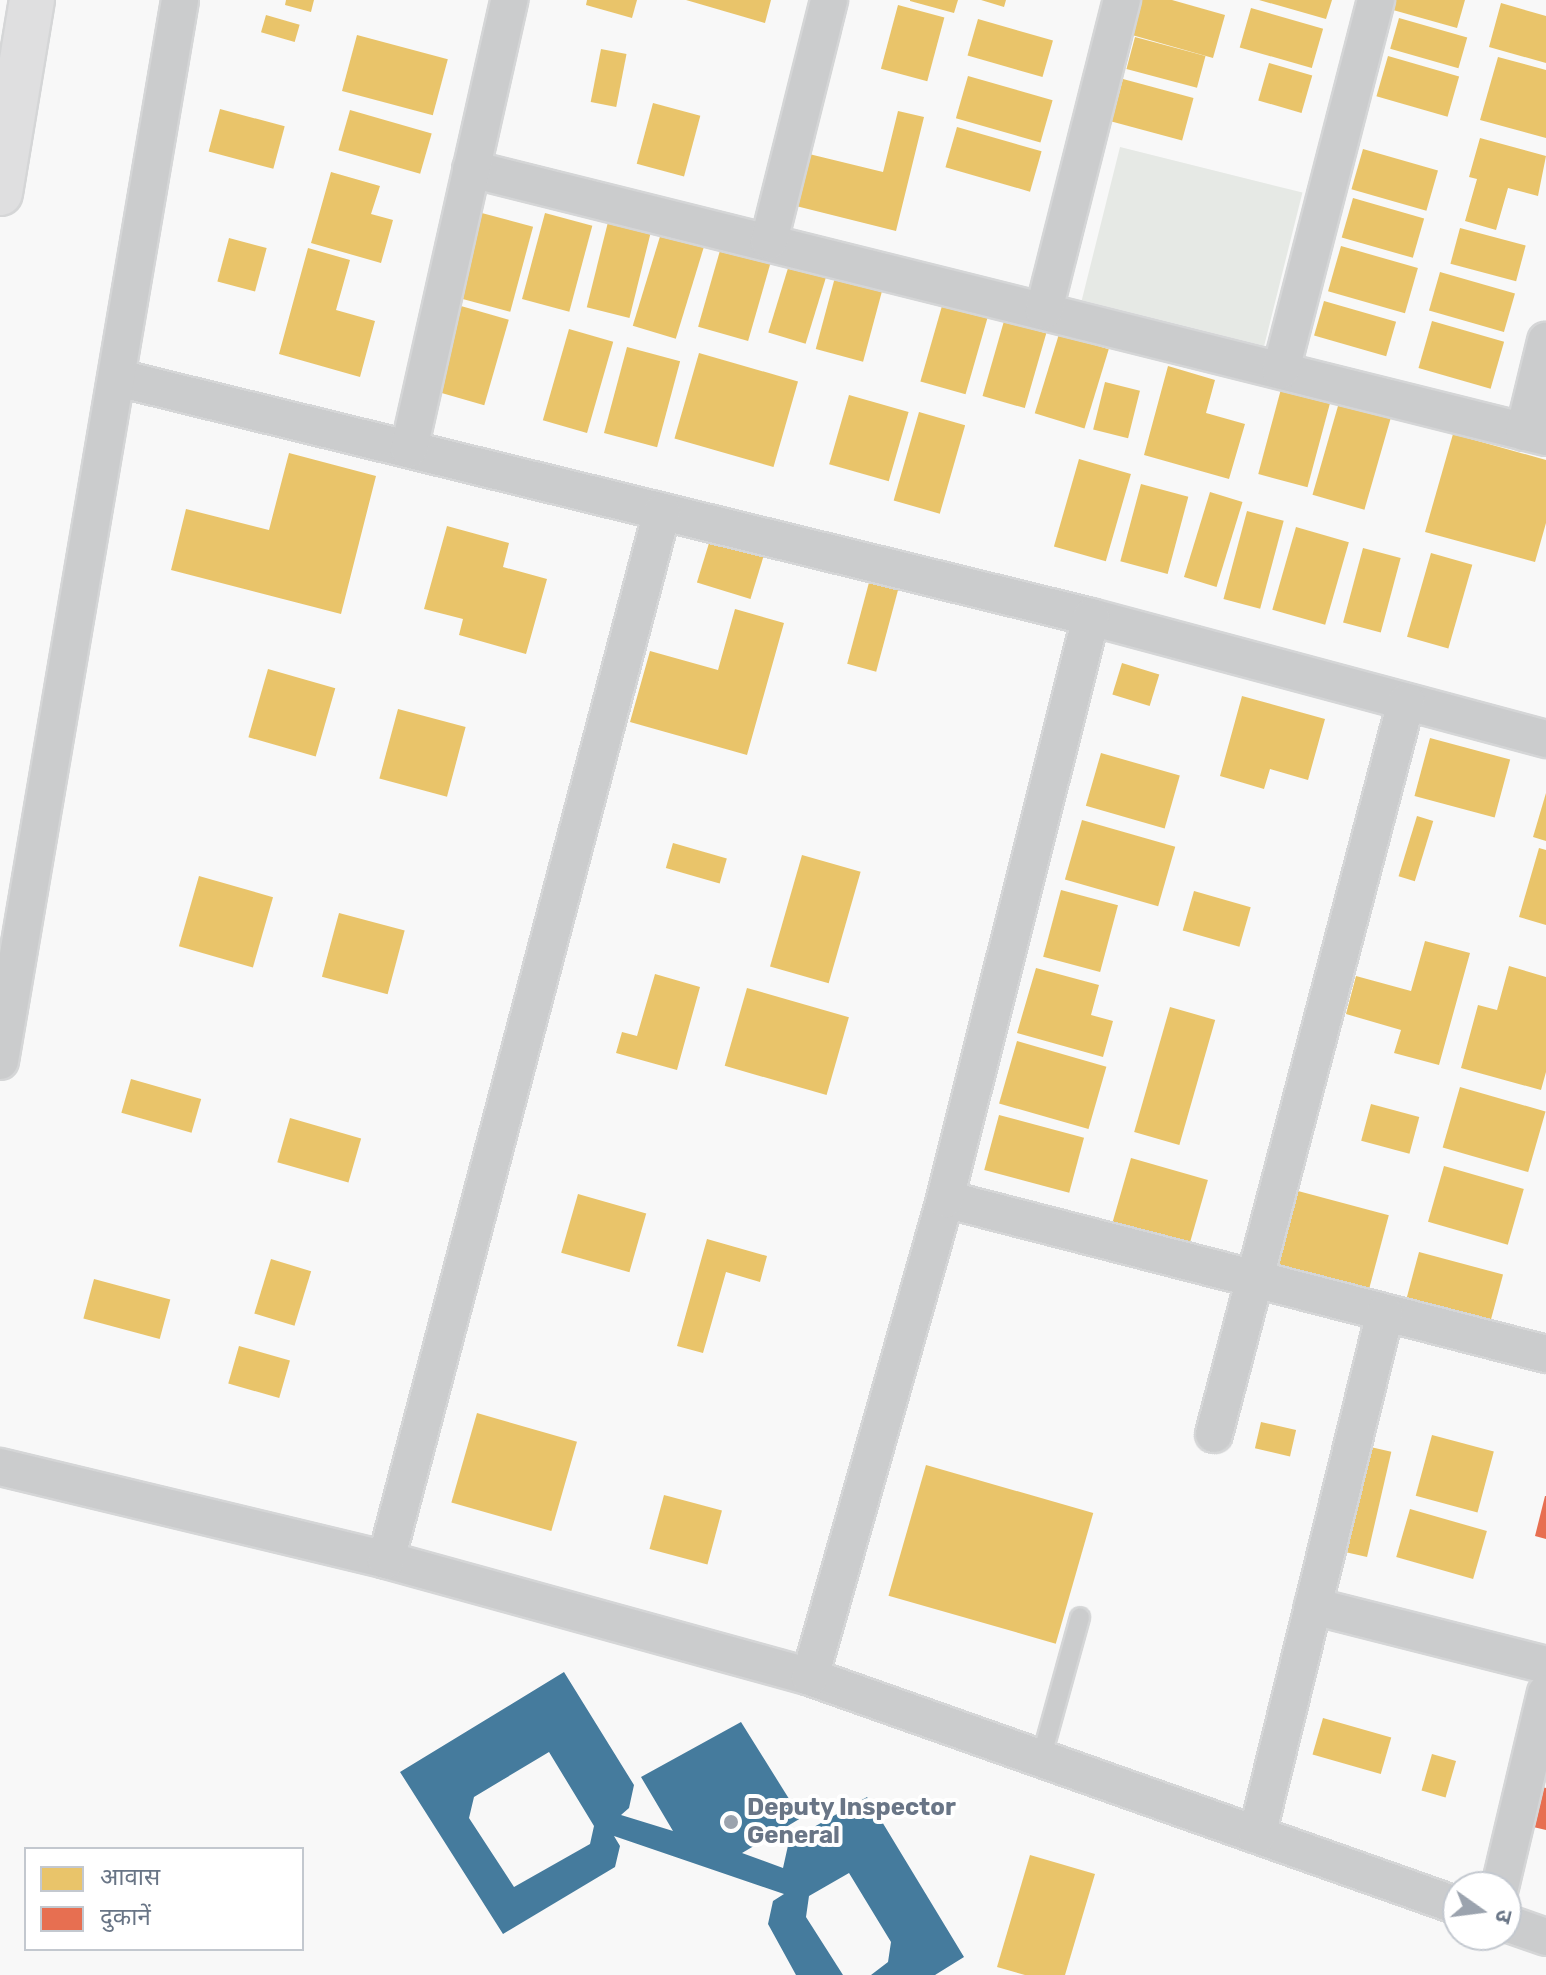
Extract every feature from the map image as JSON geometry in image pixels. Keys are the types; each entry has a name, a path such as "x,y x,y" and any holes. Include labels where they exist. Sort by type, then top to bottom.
{"main road":[{"path":"0,193 32,0"}],"street":[{"path":"0,1061 180,0"},
{"path":"409,449 509,0"},
{"path":"769,241 829,0"},
{"path":"1044,310 1122,0"},
{"path":"1281,370 1376,0"},
{"path":"471,169 1535,434 1546,341"},
{"path":"118,378 1091,617 1546,739"},
{"path":"386,1560 662,512"},
{"path":"810,1677 945,1199 1091,617"},
{"path":"1214,1434 1257,1280 1406,702"},
{"path":"945,1199 1546,1354"},
{"path":"1257,1835 1385,1313"},
{"path":"0,1467 386,1560 810,1677 1442,1900"},
{"path":"1313,1606 1546,1665"},
{"path":"1504,1871 1546,1693"},
{"path":"1522,1929 1546,1937"}],"lane":[{"path":"1041,1759 1080,1617"}],"shaded area":[{"path":"1120,147 1302,192 1264,346 1082,300"}],"building: आवास":[{"path":"286,0 314,0 311,12 285,5"},
{"path":"587,0 637,0 632,18 586,5"},
{"path":"686,0 771,0 765,23"},
{"path":"910,0 958,0 954,13 910,1"},
{"path":"981,0 1006,0 1004,7"},
{"path":"1135,0 1172,0 1225,15 1213,58 1125,33"},
{"path":"1259,0 1332,0 1326,19"},
{"path":"1395,0 1465,0 1457,28 1393,10"},
{"path":"1501,3 1546,16 1546,63 1489,47"},
{"path":"898,5 944,17 927,81 881,69"},
{"path":"1251,8 1323,29 1312,68 1240,47"},
{"path":"266,15 300,25 295,42 261,32"},
{"path":"1399,18 1467,38 1458,68 1390,49"},
{"path":"978,19 1053,40 1043,77 968,56"},
{"path":"357,35 448,59 433,115 342,91"},
{"path":"1135,37 1206,56 1197,88 1126,69"},
{"path":"601,49 627,54 616,107 591,102"},
{"path":"1388,56 1459,76 1448,117 1376,96"},
{"path":"1498,57 1546,70 1546,138 1480,120"},
{"path":"1269,63 1312,75 1302,113 1258,100"},
{"path":"968,76 1053,100 1040,143 956,118"},
{"path":"1123,79 1194,98 1182,140 1112,122"},
{"path":"653,103 700,116 684,177 637,164"},
{"path":"220,109 285,126 273,169 209,152"},
{"path":"350,110 432,133 420,174 338,150"},
{"path":"898,111 924,117 896,231 792,205 805,153 883,172"},
{"path":"957,127 1042,151 1030,192 945,167"},
{"path":"1480,138 1546,156 1538,196 1508,188 1496,230 1465,221 1477,179 1469,177"},
{"path":"1363,149 1438,170 1426,211 1351,189"},
{"path":"331,172 380,186 371,214 393,220 381,263 311,243"},
{"path":"1353,198 1424,218 1413,258 1342,237"},
{"path":"478,212 533,227 510,312 455,297"},
{"path":"545,213 592,226 569,312 522,299"},
{"path":"609,218 652,229 629,318 587,307"},
{"path":"1460,228 1526,246 1516,281 1450,264"},
{"path":"662,230 705,243 676,339 633,326"},
{"path":"229,238 267,248 255,292 217,281"},
{"path":"1341,246 1418,268 1405,313 1328,291"},
{"path":"721,247 771,261 748,341 698,327"},
{"path":"308,248 350,260 336,310 375,321 360,377 279,354"},
{"path":"792,255 829,266 806,344 768,332"},
{"path":"838,266 885,279 863,362 816,349"},
{"path":"1440,272 1515,293 1504,332 1429,310"},
{"path":"946,292 991,305 966,394 920,381"},
{"path":"1324,301 1396,322 1386,356 1314,336"},
{"path":"454,304 509,320 484,405 429,390"},
{"path":"1004,321 1046,333 1025,408 983,396"},
{"path":"1432,321 1504,342 1491,389 1418,368"},
{"path":"569,329 613,342 587,433 543,420"},
{"path":"1059,334 1109,349 1084,429 1035,413"},
{"path":"627,347 680,361 657,447 604,433"},
{"path":"699,353 798,381 773,467 674,439"},
{"path":"1168,366 1215,380 1206,413 1245,424 1229,479 1144,455"},
{"path":"1105,382 1140,391 1128,438 1093,430"},
{"path":"1281,389 1330,402 1307,487 1258,474"},
{"path":"1342,392 1394,407 1364,510 1313,495"},
{"path":"849,395 909,412 889,481 829,464"},
{"path":"919,412 965,425 940,514 894,500"},
{"path":"1453,434 1546,460 1546,523 1535,562 1425,532"},
{"path":"289,453 376,476 341,614 171,570 186,509 269,530"},
{"path":"1079,459 1131,474 1106,561 1054,546"},
{"path":"1141,484 1188,497 1168,574 1120,561"},
{"path":"1210,492 1243,502 1216,587 1184,577"},
{"path":"1247,511 1284,521 1260,609 1223,599"},
{"path":"447,526 509,543 503,567 547,579 526,654 459,635 463,619 424,609"},
{"path":"1296,527 1349,542 1325,625 1272,610"},
{"path":"713,530 767,546 750,599 697,583"},
{"path":"1363,548 1401,558 1381,632 1343,622"},
{"path":"1431,553 1472,565 1448,648 1407,637"},
{"path":"871,575 900,583 876,672 847,664"},
{"path":"735,609 784,623 747,755 630,722 650,651 718,670"},
{"path":"1122,663 1159,674 1150,706 1112,695"},
{"path":"268,669 335,688 316,757 248,737"},
{"path":"1242,696 1325,719 1308,780 1270,769 1264,789 1220,776"},
{"path":"398,709 466,727 447,797 379,779"},
{"path":"1430,738 1510,759 1495,817 1414,796"},
{"path":"1101,753 1180,776 1165,828 1086,806"},
{"path":"1546,793 1546,841 1533,837"},
{"path":"1417,816 1433,821 1415,881 1399,876"},
{"path":"1082,820 1175,847 1158,906 1065,880"},
{"path":"673,843 727,858 720,883 666,868"},
{"path":"1539,848 1546,850 1546,925 1519,917"},
{"path":"802,855 861,872 829,983 770,967"},
{"path":"199,876 273,897 253,967 179,946"},
{"path":"1061,890 1118,905 1100,972 1043,957"},
{"path":"1194,891 1251,907 1239,947 1183,930"},
{"path":"339,913 405,931 388,994 322,977"},
{"path":"1425,941 1470,953 1439,1065 1394,1053 1401,1030 1346,1014 1356,976 1411,991"},
{"path":"1509,966 1546,977 1546,1072 1541,1090 1461,1068 1478,1005 1497,1010"},
{"path":"1036,968 1099,985 1091,1015 1113,1021 1103,1057 1017,1033"},
{"path":"655,974 700,987 677,1070 616,1053 622,1032 637,1036"},
{"path":"747,988 849,1017 827,1095 725,1066"},
{"path":"1170,1007 1215,1020 1179,1145 1134,1132"},
{"path":"1017,1041 1106,1067 1088,1129 999,1103"},
{"path":"131,1079 201,1099 192,1133 121,1113"},
{"path":"1460,1087 1546,1112 1528,1172 1443,1148"},
{"path":"1371,1104 1419,1117 1409,1154 1361,1141"},
{"path":"999,1115 1084,1138 1069,1193 984,1170"},
{"path":"290,1118 361,1138 348,1183 277,1162"},
{"path":"1131,1158 1208,1180 1189,1246 1112,1224"},
{"path":"1444,1166 1524,1189 1508,1245 1428,1222"},
{"path":"1298,1191 1389,1215 1369,1291 1278,1266"},
{"path":"578,1194 646,1214 629,1272 561,1253"},
{"path":"707,1239 767,1256 760,1282 726,1272 703,1353 677,1346"},
{"path":"1419,1252 1503,1275 1488,1332 1403,1310"},
{"path":"271,1259 311,1271 294,1326 254,1314"},
{"path":"94,1279 170,1299 160,1339 83,1319"},
{"path":"239,1346 290,1361 279,1398 228,1383"},
{"path":"477,1413 577,1442 551,1531 451,1502"},
{"path":"1261,1422 1296,1430 1290,1456 1255,1448"},
{"path":"1432,1435 1494,1452 1478,1512 1416,1496"},
{"path":"1366,1446 1391,1452 1367,1557 1342,1551"},
{"path":"926,1465 1093,1513 1056,1644 889,1596"},
{"path":"664,1495 722,1511 707,1565 650,1549"},
{"path":"1410,1509 1487,1531 1473,1579 1396,1557"},
{"path":"1323,1718 1391,1738 1381,1774 1313,1755"},
{"path":"1432,1754 1456,1761 1446,1797 1422,1791"},
{"path":"1030,1855 1095,1874 1065,1975 1025,1975 997,1967"}],"building: दुकानें":[{"path":"1546,1496 1546,1539 1535,1536"},
{"path":"1539,1786 1546,1788 1546,1830 1529,1826"}],"building: सार्वजनिक":[{"name":"Deputy Inspector General","path":"564,1672 634,1785 629,1808 621,1815 673,1831 641,1777 741,1722 801,1818 742,1853 783,1868 789,1841 867,1797 964,1957 935,1975 871,1975 888,1962 891,1942 849,1873 809,1896 806,1917 843,1975 796,1975 768,1924 773,1901 784,1894 614,1836 620,1846 615,1867 503,1934 400,1772","holes":["549,1752 594,1826 590,1844 514,1887 469,1818 474,1797"]}],"place":[{"name":"Deputy Inspector General","path":"731,1822"}]}
